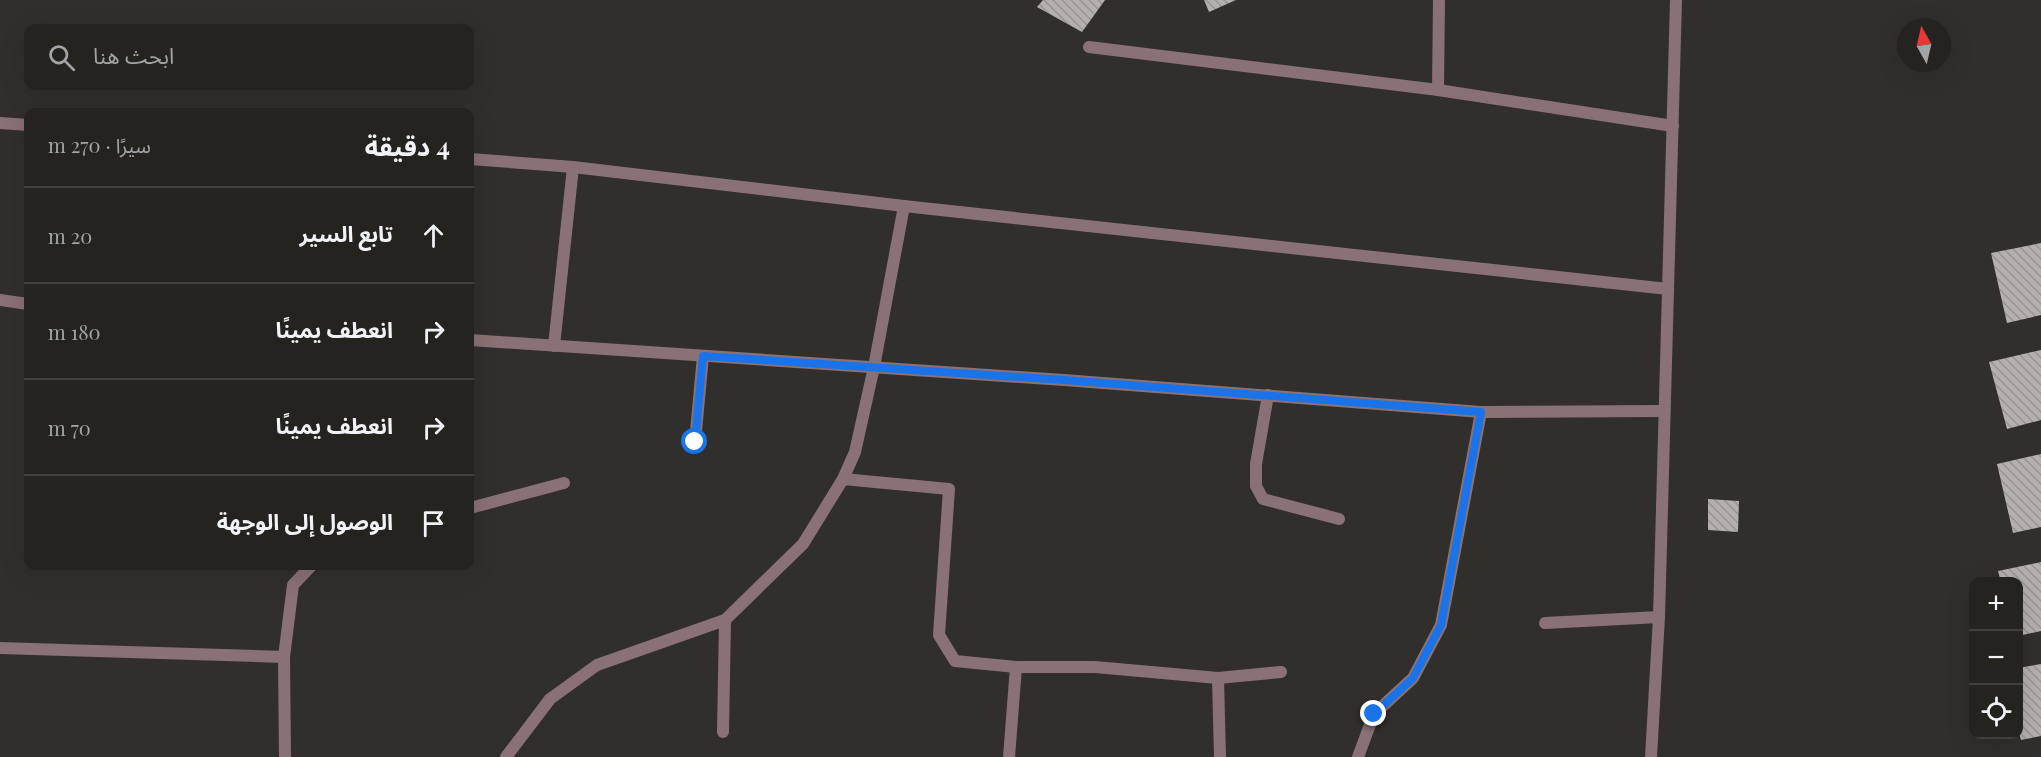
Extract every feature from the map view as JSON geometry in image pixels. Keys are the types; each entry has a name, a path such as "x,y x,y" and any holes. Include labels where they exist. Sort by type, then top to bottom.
{"street":[{"path":"1438,90 1439,0"},
{"path":"1651,757 1659,617 1676,0"},
{"path":"1089,47 1438,90 1673,126"},
{"path":"0,123 24,125"},
{"path":"474,159 573,167 904,206 1668,289"},
{"path":"554,346 573,167"},
{"path":"506,757 550,699 597,665 725,620 802,544 843,479 855,452 874,367 904,206"},
{"path":"0,300 24,303"},
{"path":"474,340 1268,395 1481,412 1664,411"},
{"path":"695,442 703,356"},
{"path":"1268,395 1256,464 1256,486 1263,499 1339,519"},
{"path":"1359,757 1374,714 1413,678 1441,625 1481,412"},
{"path":"843,479 949,489 939,635 955,661 1016,667 1095,667 1218,678 1281,672"},
{"path":"474,507 564,483"},
{"path":"285,757 284,657 293,585 307,570"},
{"path":"1545,623 1659,617"},
{"path":"723,732 725,620"},
{"path":"0,648 284,657"},
{"path":"1009,757 1016,667"},
{"path":"1218,678 1220,757"}],"building":[{"path":"1043,0 1105,0 1082,32 1037,7"},
{"path":"1204,0 1236,0 1209,12"},
{"path":"2041,243 2041,315 2007,323 1991,253"},
{"path":"2041,350 2041,420 2007,429 1989,362"},
{"path":"2041,454 2041,527 2013,533 1997,464"},
{"path":"1708,499 1739,501 1738,532 1708,530"},
{"path":"2041,562 2041,631 2023,635 2023,577 2000,577 1998,571"},
{"path":"2041,664 2041,736 2021,740 2023,739 2023,667"}],"route":[{"path":"695,442 703,356 1064,380 1481,412 1441,625 1413,678 1374,714"}]}
